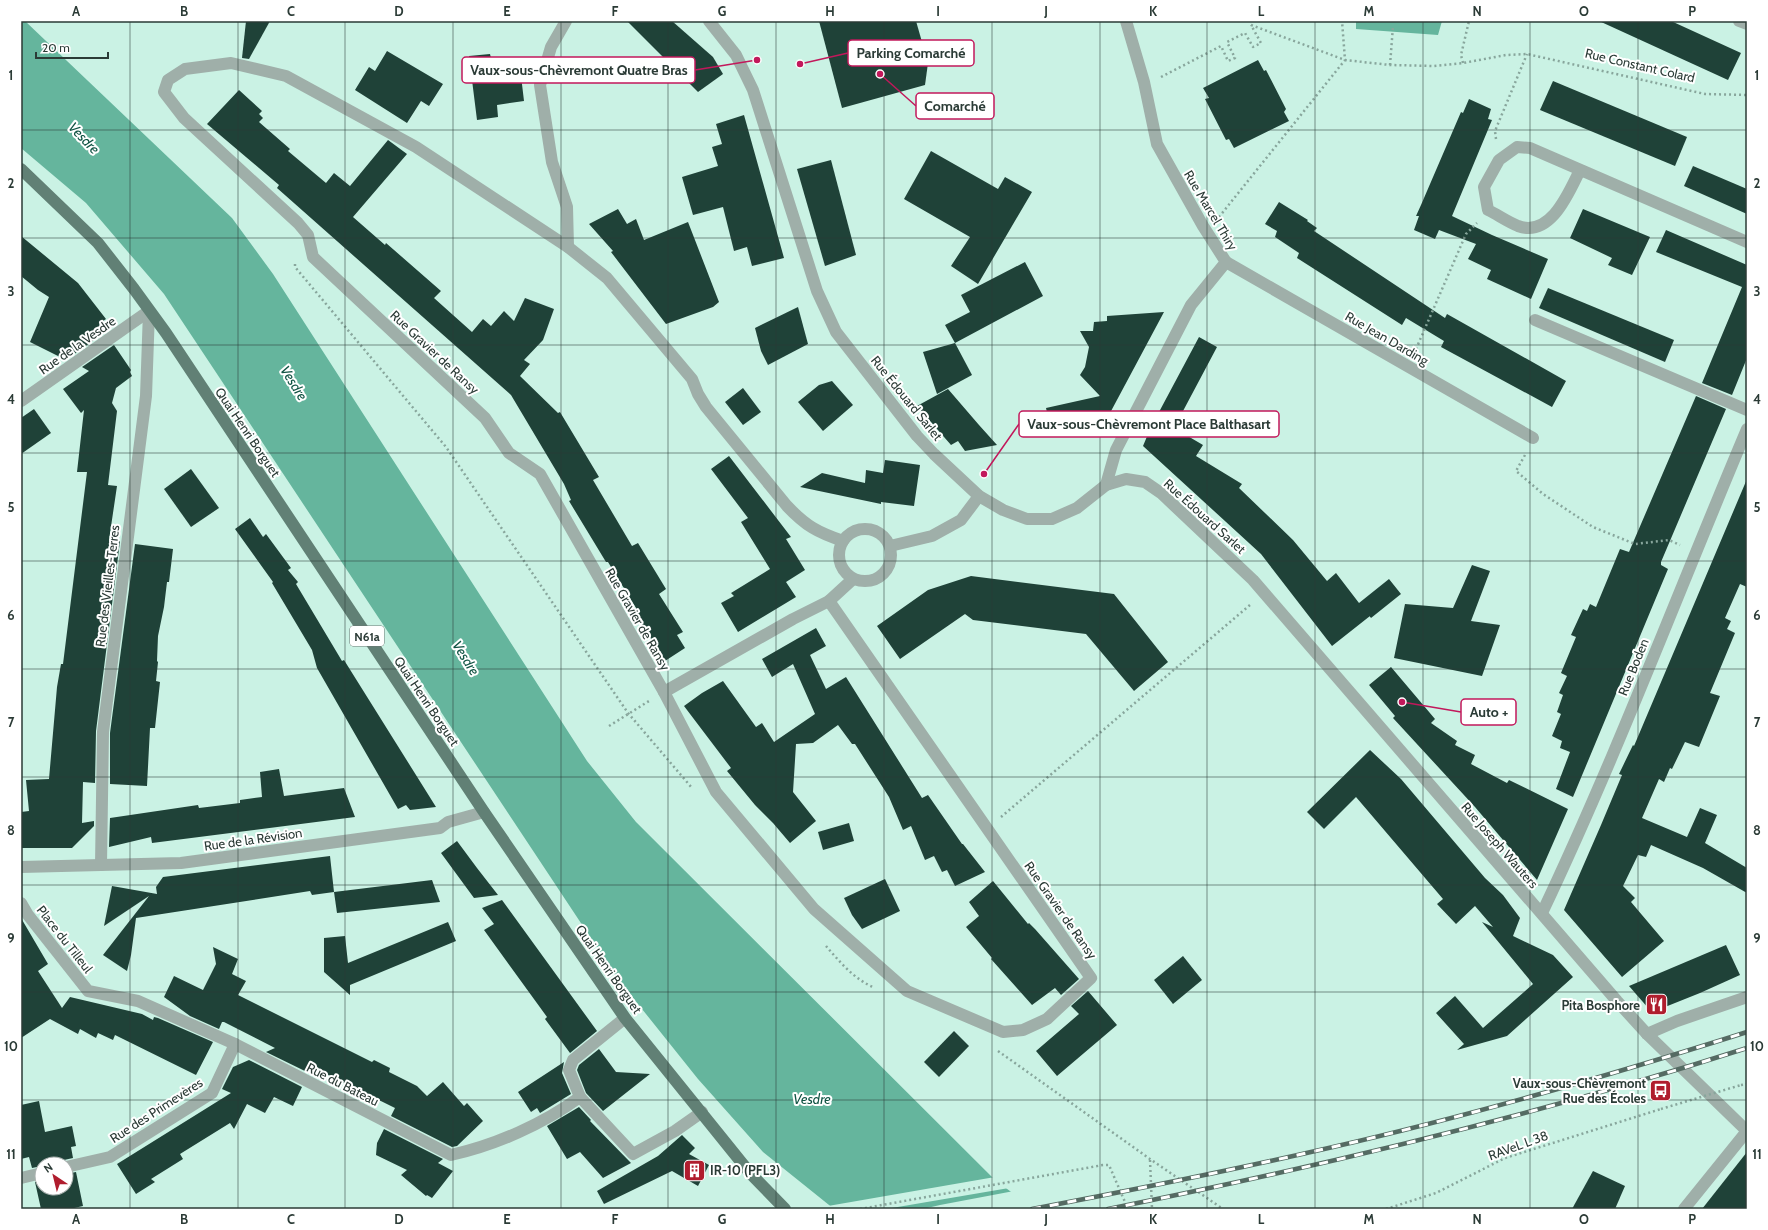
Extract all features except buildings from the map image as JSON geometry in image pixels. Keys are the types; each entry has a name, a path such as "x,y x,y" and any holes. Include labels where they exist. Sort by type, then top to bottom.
{"main road":[{"name":"Quai Henri Borguet","path":"21,170 98,243 134,289 166,333 484,812 625,1018 750,1173 786,1209"}],"street":[{"path":"566,21 551,47 540,85 552,162 567,207 568,247 607,278 692,379 698,394 706,407 798,518 820,533 843,541"},
{"name":"Rue Édouard Sarlet","path":"709,21 736,55 753,90 817,291 836,332 917,436 934,454 979,496 1003,510 1027,519 1052,519 1077,508 1106,485 1126,479 1145,482 1161,493 1241,568"},
{"name":"Rue Marcel Thiry","path":"1106,485 1116,450 1191,305 1226,262 1203,226 1157,144 1144,82 1126,21"},
{"path":"1739,21 1747,24"},
{"name":"Rue Gravier de Ransy","path":"568,247 416,147 286,76 231,63 185,69 168,80 164,92 184,118 298,224 308,235 313,257 485,418 509,453 540,474 664,692 716,792 814,910 907,991 1003,1032 1023,1030 1047,1019 1091,978 829,601"},
{"path":"1580,170 1561,208 1552,217 1541,224 1529,228 1518,226 1488,210 1484,187 1499,160 1517,147 1530,148 1747,242"},
{"name":"Rue Jean Darding","path":"1226,262 1533,438"},
{"name":"Rue de la Vesdre","path":"21,401 149,311"},
{"name":"Rue des Vieilles-Terres","path":"101,865 103,732 146,396 149,311"},
{"path":"1535,320 1747,410"},
{"name":"Rue Boden","path":"1542,913 1590,810 1695,552 1747,429"},
{"path":"890,546 932,536 961,520 979,496"},
{"path":"856,530 873,530 880,533 890,546 890,564 886,572 879,578 871,581 854,579 846,574 841,566 839,558 843,541 849,534 856,530"},
{"name":"Rue Joseph Wauters","path":"1241,568 1647,1034 1747,1131"},
{"name":"Rue Gravier de Ransy","path":"664,692 793,619 829,601 854,579"},
{"name":"Rue de la Révision","path":"21,867 181,863 440,828 448,822 484,812"},
{"name":"Place du Tilleul","path":"21,903 24,919 88,991"},
{"name":"Rue du Bateau","path":"88,991 138,1001 235,1044 451,1156 485,1146 557,1114 580,1097"},
{"path":"1647,1034 1677,1021 1747,997"},
{"path":"625,1018 573,1060 568,1070 580,1097 633,1154 675,1131 702,1112"},
{"name":"Rue des Primevères","path":"74,1165 110,1157 212,1093 235,1044"},
{"path":"1684,1209 1747,1131"},
{"path":"21,1178 34,1175"}],"path":[{"path":"1203,226 1220,216 1345,60 1342,21"},
{"path":"1463,63 1460,55 1469,21"},
{"name":"Rue Constant Colard","path":"1144,82 1162,77 1221,46 1228,61 1235,58 1227,42 1245,32 1253,47 1261,43 1251,25 1345,60 1390,65 1434,66 1463,63 1506,55 1527,54 1705,94 1747,95"},
{"path":"1390,65 1393,26"},
{"path":"1499,160 1495,131 1527,54"},
{"path":"1406,365 1415,352 1466,234 1488,210"},
{"path":"294,261 296,267 446,447 628,713 694,791"},
{"path":"1533,438 1516,471 1543,494 1593,527 1635,544 1669,540 1695,552"},
{"path":"987,828 1050,777 1264,593"},
{"path":"609,726 664,692"},
{"path":"821,940 836,958 862,982 876,988"},
{"path":"992,1046 1150,1159 1223,1209"},
{"name":"RAVeL L 38","path":"1386,1209 1436,1193 1505,1158 1661,1109 1747,1084"},
{"path":"1150,1159 1152,1209"},
{"path":"860,1209 1103,1165 1109,1165 1128,1209"}],"water":[{"name":"Vesdre","path":"21,21 25,21 232,218 273,274 587,761 636,822 995,1180 1034,1209 834,1209 763,1152 698,1079 618,979 164,294 86,203 21,148"},
{"path":"1356,21 1442,21 1438,35 1356,29"}],"pier":[{"path":"995,1177 1009,1188 886,1209 831,1209 828,1206"},
{"path":"1014,1191 1036,1209 923,1209 940,1205"}],"railway":[{"path":"1032,1209 1220,1172 1438,1122 1542,1094 1747,1032"},
{"path":"1108,1209 1269,1175 1430,1138 1589,1095 1747,1048"}],"place":[{"name":"Vaux-sous-Chèvremont Quatre Bras","path":"757,60"},
{"name":"Parking Comarché","path":"800,64"},
{"name":"Comarché","path":"880,74"},
{"name":"Vaux-sous-Chèvremont Place Balthasart","path":"984,474"},
{"name":"Auto +","path":"1402,702"},
{"name":"Pita Bosphore","path":"1656,1005"},
{"name":"Vaux-sous-Chèvremont Rue des Écoles","path":"1661,1090"},
{"name":"IR-10 (PFL3)","path":"694,1170"}]}
